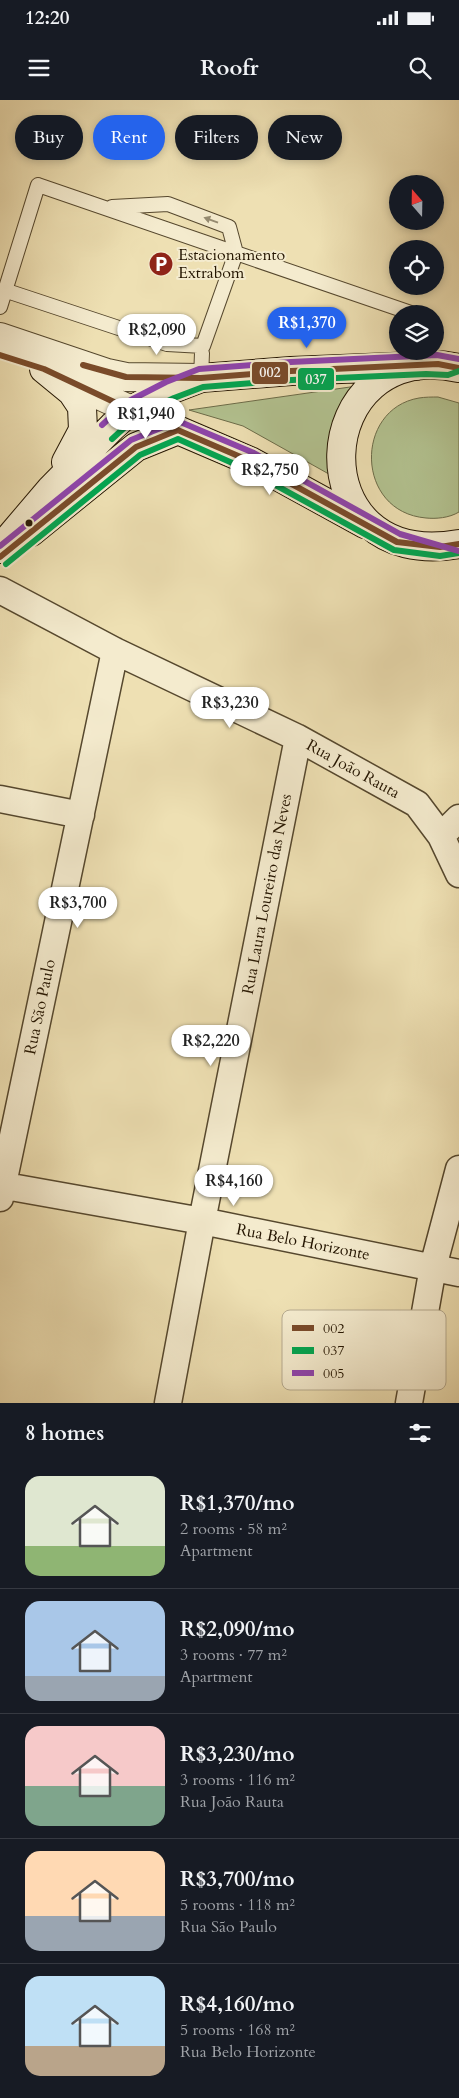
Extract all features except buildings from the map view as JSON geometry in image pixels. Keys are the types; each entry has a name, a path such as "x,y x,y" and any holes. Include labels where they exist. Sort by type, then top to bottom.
{"main road":[{"path":"0,337 108,373 126,377 201,366 291,371 438,364 455,365"},
{"path":"0,355 44,369 131,410 250,461 387,536 459,560"},
{"path":"0,549 51,489 113,426 131,410 170,390 201,366"},
{"path":"416,366 395,372 369,390 355,407 343,436 340,458 346,489 356,508 387,536 440,547 459,544"},
{"path":"44,369 72,392 82,407 83,430 51,489"},
{"path":"0,557 136,448 178,430"}],"street":[{"name":"Rua João Rauta","path":"0,590 115,651 298,738 417,804 440,836 459,874"},
{"name":"Rua São Paulo","path":"1,1190 115,651"},
{"name":"Rua Laura Loureiro das Neves","path":"168,1403 202,1221 298,738"},
{"path":"0,799 80,816"},
{"path":"440,836 459,818"},
{"path":"426,1310 434,1268 459,1169"},
{"name":"Rua Belo Horizonte","path":"1,1190 202,1221 459,1273"},
{"path":"409,1403 411,1390"}],"lane":[{"path":"0,307 38,185 389,305"},
{"path":"6,291 167,344 203,346 236,253 230,227 168,204 103,208"}],"green space":[{"path":"364,385 336,478 243,426 189,410"},
{"path":"438,397 459,403 459,512 442,518 426,518 403,512 386,498 375,480 372,460 374,439 383,421 398,406 419,398"}],"transit line":[{"name":"002","path":"0,355 44,369 131,410 250,461 397,542 440,547 459,544"},
{"name":"005","path":"102,425 127,402 166,382 199,369 291,362 437,355 459,359"},
{"name":"002","path":"83,365 126,377 201,378 291,371 438,364 459,368"},
{"name":"037","path":"112,439 136,417 174,398 203,387 292,380 426,374 448,375 459,371"},
{"name":"005","path":"0,546 131,440 178,421 254,453 400,534 459,551"},
{"name":"002","path":"0,557 136,447 178,430"},
{"name":"037","path":"6,564 140,455 178,439 246,469 394,550 440,556 459,553"}],"place":[{"name":"Estacionamento Extrabom","path":"161,264"}]}
